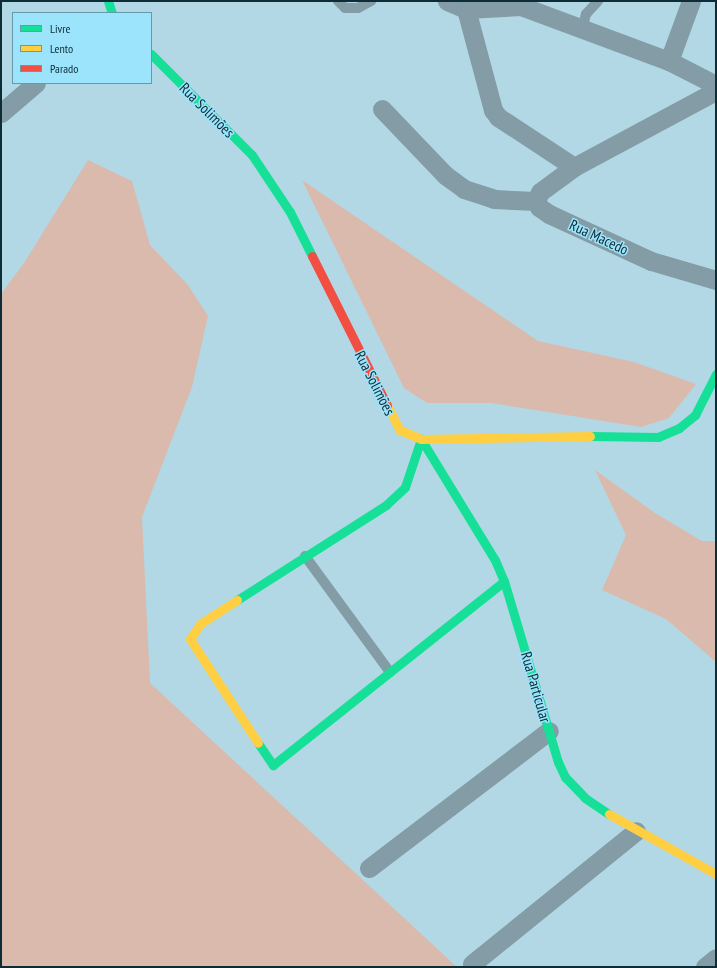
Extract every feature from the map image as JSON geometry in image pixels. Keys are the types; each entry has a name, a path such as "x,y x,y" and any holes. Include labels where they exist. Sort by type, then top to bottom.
{"street":[{"path":"108,1 112,12"},
{"path":"446,1 466,9 521,4 582,30 669,61 716,85"},
{"path":"669,61 691,1"},
{"path":"466,9 493,110 498,117 574,167"},
{"name":"Rua Solimões","path":"152,55 252,155 290,212 389,411 400,430 421,439 658,437 678,428 695,415 716,374"},
{"path":"1,113 35,84"},
{"path":"382,109 445,175 464,189 494,199 536,201 540,192 574,167 716,92"},
{"name":"Rua Macedo","path":"536,201 539,207 549,214 651,261 716,280"},
{"path":"421,439 405,487 386,505 201,623 190,639 273,765 504,581"},
{"name":"Rua Particular","path":"421,439 495,560 504,581 558,762 574,787 596,806 636,831 683,853 716,874"},
{"path":"369,868 549,731"},
{"path":"472,964 636,831"},
{"path":"705,967 716,958"}],"lane":[{"path":"338,1 346,8 358,8 371,1"},
{"path":"582,30 586,14 598,1"},
{"path":"305,556 390,672"}],"shaded area":[{"path":"88,160 132,181 150,245 188,285 208,316 192,387 142,517 150,683 457,967 1,967 1,294 24,263"},
{"path":"302,180 538,341 634,362 696,384 669,418 641,427 491,403 427,403 404,388"},
{"path":"595,470 655,513 702,541 716,541 716,662 666,619 602,590 626,535"}],"traffic: fast":[{"path":"108,1 112,12"},
{"path":"152,55 252,155 290,212 312,256"},
{"path":"590,436 658,437 679,428 695,415 716,374"},
{"path":"237,600 386,505 405,487 421,439"},
{"path":"421,439 495,560 504,581 558,762 565,777 585,798 609,814"},
{"path":"258,743 273,765 504,581"}],"traffic: slow":[{"path":"387,405 400,430 421,439 590,436"},
{"path":"237,600 201,623 190,639 258,743"},
{"path":"609,814 716,874"}],"traffic: jam":[{"path":"312,256 387,405"}]}
